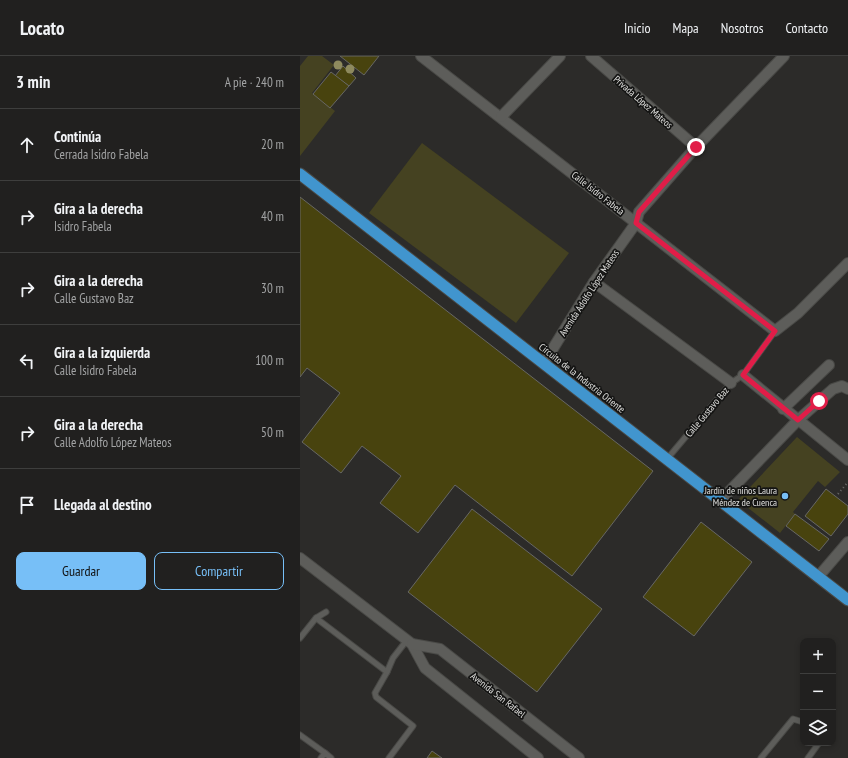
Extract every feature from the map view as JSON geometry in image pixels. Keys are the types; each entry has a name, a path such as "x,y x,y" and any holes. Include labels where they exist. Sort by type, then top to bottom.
{"highway":[{"name":"Circuito de la Industria Oriente","path":"300,174 544,363 719,502 848,600"}],"street":[{"name":"Calle Isidro Fabela","path":"421,56 775,331"},
{"path":"501,117 560,56"},
{"name":"Privada López Mateos","path":"591,56 696,147"},
{"name":"Avenida Adolfo López Mateos","path":"544,363 594,282 636,223 639,212 696,147 784,56"},
{"name":"Calle Gustavo Baz","path":"775,331 798,313 848,263"},
{"path":"594,282 731,383"},
{"path":"783,409 829,365"},
{"path":"743,375 783,409 848,460"},
{"path":"719,502 798,420 833,389 842,386 848,389"},
{"path":"818,577 848,542"},
{"name":"Avenida San Rafael","path":"300,558 410,642 425,668 538,758"},
{"name":"Avenida San Rafael","path":"410,642 440,649 579,758"}],"lane":[{"name":"Calle Gustavo Baz","path":"666,460 731,383 743,375 775,331"},
{"path":"300,638 316,618 326,612"},
{"path":"316,618 387,672"},
{"path":"389,758 413,726 376,697 375,693 393,658 410,642"},
{"path":"763,757 793,719 800,721"},
{"path":"300,735 331,758"},
{"path":"808,758 817,746"},
{"path":"321,758 325,753"}],"path":[{"path":"838,494 848,482"}],"shaded area":[{"path":"308,56 322,56 334,65 312,93 335,111 300,156 300,66"},
{"path":"422,143 569,253 516,323 369,213"},
{"path":"797,437 840,472 825,487 818,481 793,512 795,514 780,533 738,500"}],"building":[{"path":"340,56 379,56 364,75"},
{"path":"343,66 356,78 349,86 335,76"},
{"path":"331,72 349,86 330,108 313,94"},
{"path":"300,197 653,471 572,576 455,485 418,533 380,503 401,476 362,446 341,473 302,442 340,393 307,368 300,377"},
{"path":"826,489 848,506 848,514 831,536 805,516"},
{"path":"472,509 602,609 537,692 408,592"},
{"path":"795,514 829,539 819,551 786,526"},
{"path":"701,522 752,562 694,636 643,597"},
{"path":"432,751 442,758 427,758"}],"place":[{"name":"Jardín de niños Laura Méndez de Cuenca","path":"785,496"}],"route":[{"path":"696,147 639,212 636,223 775,331 743,375 798,420 819,401"}]}
